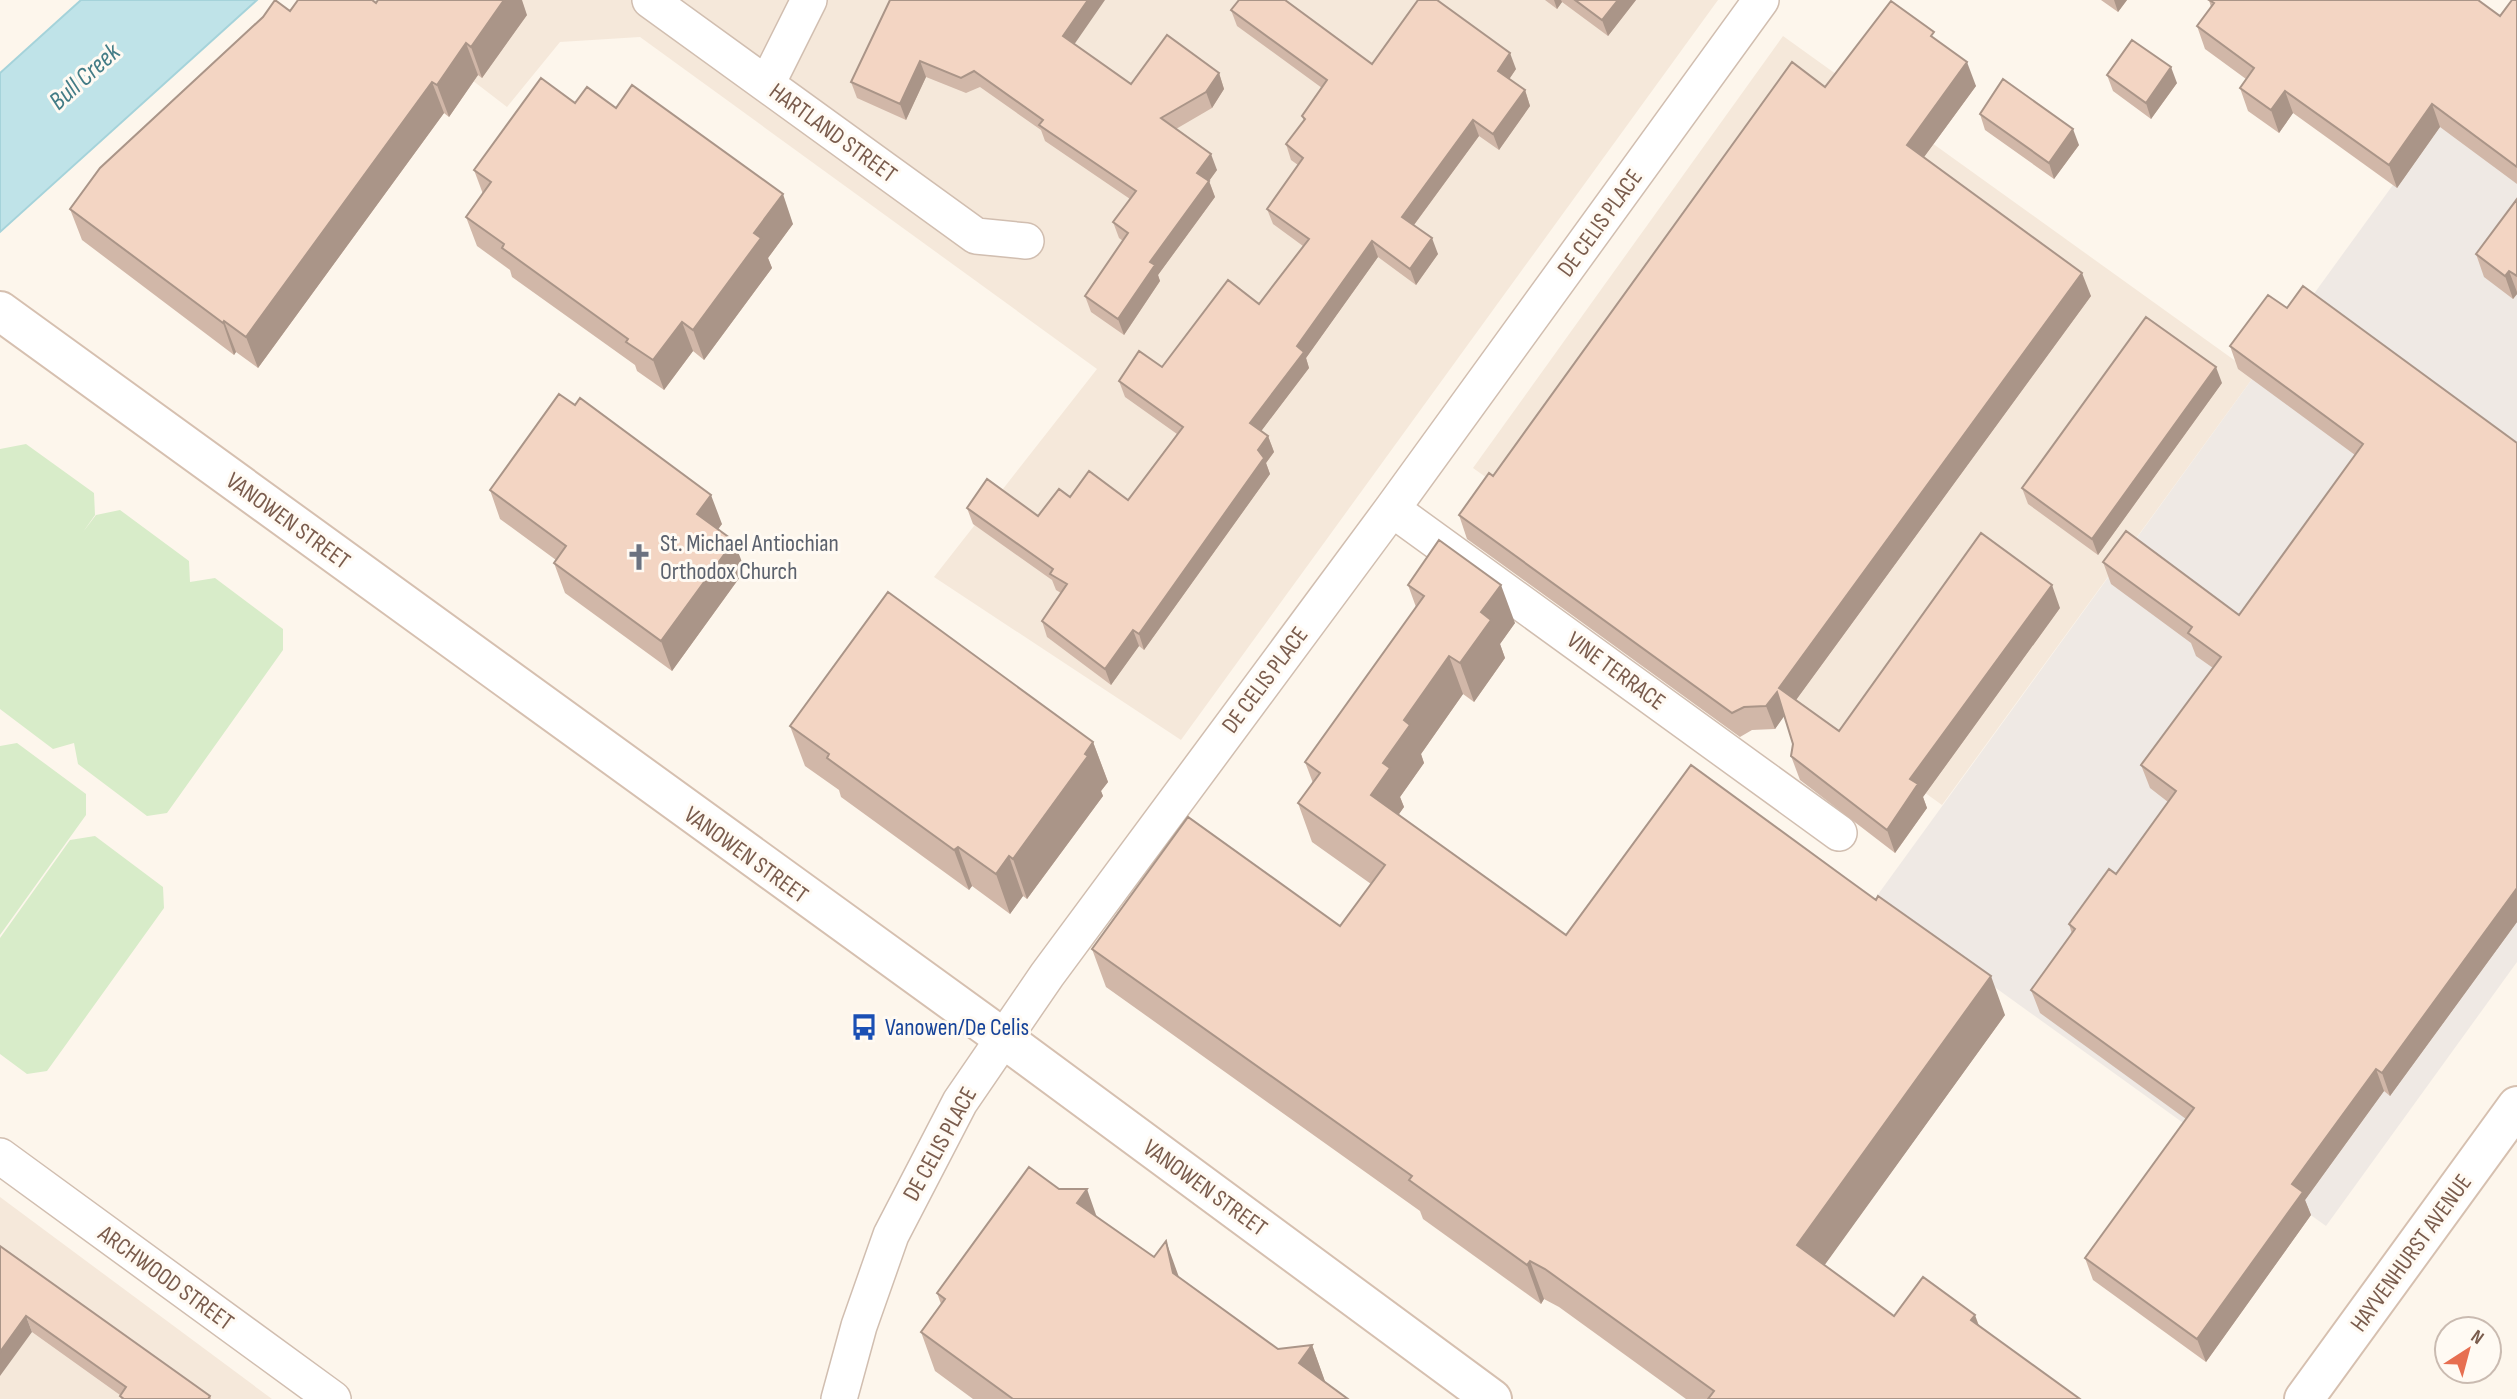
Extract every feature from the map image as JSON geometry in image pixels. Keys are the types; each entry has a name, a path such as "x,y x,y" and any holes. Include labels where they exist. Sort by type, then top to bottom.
{"main road":[{"name":"VANOWEN STREET","path":"0,311 719,836 1003,1038 1492,1399"},
{"name":"HAYVENHURST AVENUE","path":"2304,1399 2517,1106"}],"street":[{"name":"HARTLAND STREET","path":"650,0 976,236 1026,241"},
{"path":"767,84 809,0"},
{"name":"DE CELIS PLACE","path":"839,1399 859,1326 891,1235 960,1102 1003,1038 1392,509 1761,0"},
{"name":"VINE TERRACE","path":"1392,509 1839,833"},
{"name":"ARCHWOOD STREET","path":"0,1156 333,1399"}],"shaded area":[{"path":"368,0 1718,0 1181,740 934,577 1097,369 640,37 560,42 507,107"},
{"path":"2517,14 2517,962 2326,1226 1874,900"},
{"path":"1783,36 2255,375 1942,805 1473,468"},
{"path":"0,1197 272,1399 0,1399"}],"green space":[{"path":"26,444 94,493 95,515 83,532 96,515 120,510 189,561 190,582 215,578 283,629 283,650 167,813 147,816 78,764 74,743 53,749 0,709 0,449"},
{"path":"17,743 86,794 86,815 0,935 0,746"},
{"path":"95,836 163,887 164,908 47,1071 27,1074 0,1054 0,938 70,840"}],"water":[{"name":"Bull Creek","path":"81,0 257,0 0,232 0,73"}],"building":[{"path":"275,0 290,11 298,0 372,0 376,3 378,0 504,0 471,47 466,43 437,85 432,82 246,337 224,321 223,323 70,209 100,168 263,17"},
{"path":"890,0 1088,0 1063,36 1131,84 1167,35 1219,73 1206,92 1161,118 1211,154 1197,173 1209,181 1150,262 1155,265 1118,319 1085,296 1128,233 1113,222 1136,191 1039,125 1043,120 974,71 961,78 920,61 900,104 851,82"},
{"path":"1239,0 1285,0 1372,64 1418,0 1437,0 1510,53 1498,71 1525,90 1493,134 1473,120 1402,217 1432,238 1410,269 1372,241 1297,346 1304,352 1250,423 1268,436 1258,450 1264,458 1139,634 1133,630 1105,669 1042,621 1067,584 1050,574 1053,569 967,508 987,479 1038,516 1059,489 1070,497 1089,471 1128,500 1183,427 1119,381 1139,351 1162,367 1228,280 1259,304 1309,239 1267,209 1303,158 1286,144 1305,119 1302,116 1327,80 1231,10"},
{"path":"1575,0 1618,0 1602,20"},
{"path":"2209,0 2478,0 2500,16 2512,0 2517,0 2517,167 2432,104 2389,165 2285,91 2271,110 2240,88 2254,68 2197,26 2214,3"},
{"path":"1891,1 1934,32 1931,36 1967,62 1907,145 2082,273 1779,688 1839,731 1981,533 2052,585 1910,779 1918,784 1887,830 1791,756 1793,744 1777,692 1766,706 1744,707 1732,713 1459,515 1489,473 1493,476 1792,62 1825,87"},
{"path":"2132,40 2171,67 2146,103 2107,75"},
{"path":"541,78 575,103 587,87 616,108 632,85 783,194 754,233 761,238 693,330 682,322 653,360 502,248 504,244 466,217 491,182 474,170"},
{"path":"2003,79 2073,129 2049,163 1980,114"},
{"path":"2517,199 2517,276 2509,271 2505,276 2476,254"},
{"path":"2303,286 2517,443 2517,888 2382,1073 2376,1069 2292,1184 2303,1192 2197,1339 2085,1258 2194,1108 2031,990 2075,929 2069,924 2109,869 2116,874 2176,791 2141,765 2221,657 2188,633 2192,627 2103,562 2126,531 2239,615 2363,444 2230,346 2268,295 2287,308"},
{"path":"2146,317 2216,367 2092,539 2022,488"},
{"name":"St. Michael Antiochian Orthodox Church","path":"559,394 575,405 580,398 711,495 697,514 734,541 661,641 554,563 566,546 490,490"},
{"path":"1439,540 1501,585 1481,612 1491,620 1460,663 1449,656 1404,720 1410,725 1383,763 1390,768 1371,795 1566,935 1691,765 1876,900 1878,896 1991,976 1797,1245 1894,1316 1923,1277 1975,1315 1971,1320 2080,1399 1708,1399 1714,1391 1545,1269 1530,1261 1527,1265 1409,1180 1412,1176 1092,949 1188,817 1340,926 1385,865 1298,803 1320,773 1305,762 1424,596 1408,585"},
{"path":"888,592 1093,742 1085,754 1088,756 1013,859 1009,856 996,874 958,847 954,850 827,758 829,754 790,726"},
{"path":"1029,1167 1059,1189 1087,1189 1077,1203 1154,1257 1166,1241 1173,1273 1278,1349 1312,1345 1299,1363 1348,1399 1013,1399 921,1332 945,1299 937,1293"},
{"path":"0,1246 210,1396 208,1399 124,1399 120,1396 126,1387 26,1316 0,1352"}],"place":[{"name":"St. Michael Antiochian Orthodox Church","path":"639,557"},
{"name":"Vanowen/De Celis","path":"864,1027"}]}
